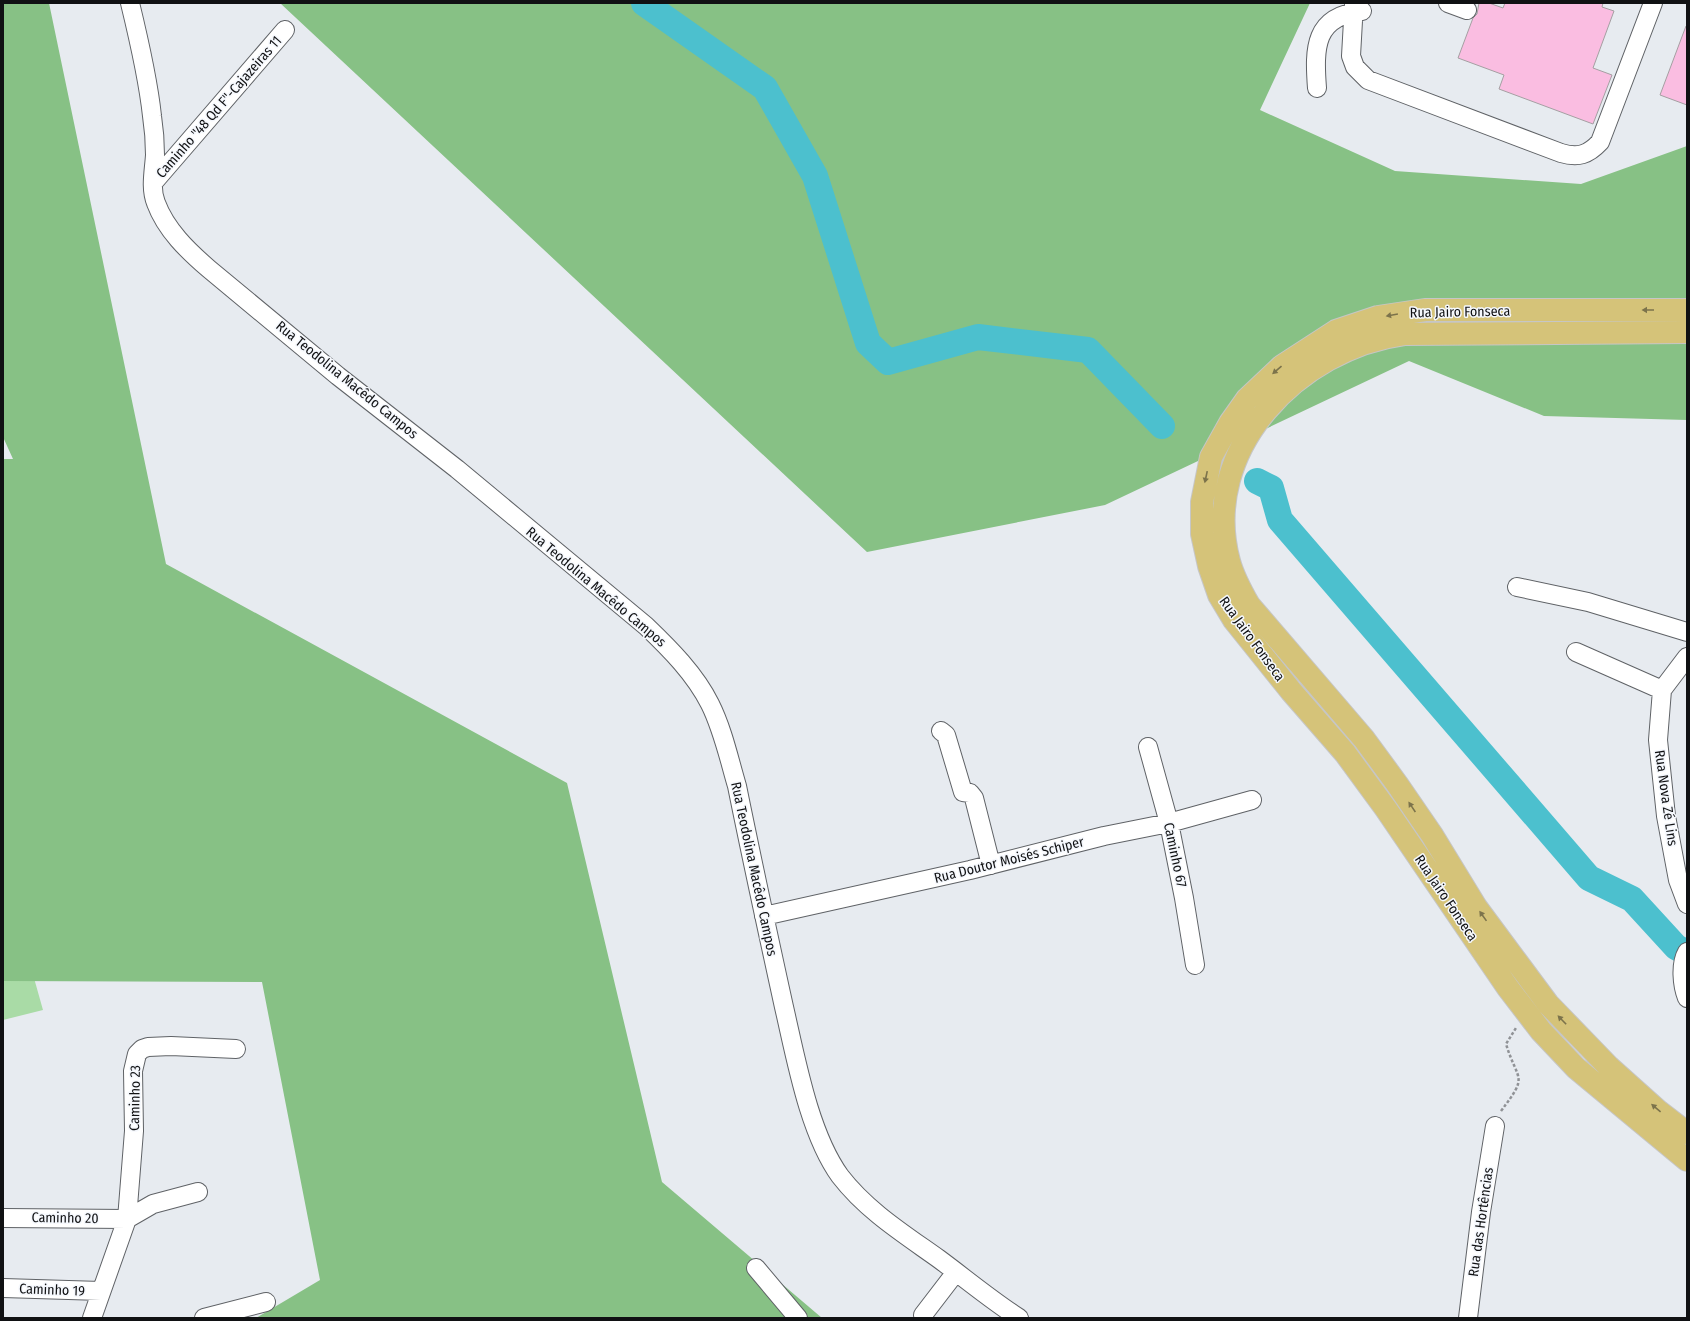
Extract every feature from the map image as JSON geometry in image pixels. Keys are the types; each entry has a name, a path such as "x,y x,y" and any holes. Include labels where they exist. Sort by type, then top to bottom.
{"main road":[{"name":"Rua Jairo Fonseca","path":"1687,310 1425,310 1378,317 1336,331 1302,351 1282,366 1258,387 1238,411 1211,456 1202,502 1202,534 1212,580 1227,610 1253,645 1291,691 1346,753 1508,988 1540,1031 1576,1068 1687,1160"},
{"name":"Rua Jairo Fonseca","path":"1687,332 1404,334 1359,344 1312,369 1267,409 1249,432 1234,462 1229,479 1224,508 1228,560 1237,584 1250,605 1364,739 1432,835 1476,907 1548,1004 1609,1067 1657,1110 1687,1132"}],"street":[{"name":"Rua Teodolina Macêdo Campos","path":"130,3 144,60 152,116 155,154 153,183 156,202 164,219 197,259 338,376 453,466 634,616 660,639 683,664 710,704 723,736 737,786 793,1045 809,1107 817,1130 831,1161 839,1174 862,1201 891,1225 1019,1318"},
{"path":"1448,3 1467,10"},
{"path":"1317,88 1315,64 1320,32 1329,22 1342,15 1358,12 1351,56 1352,62 1361,74 1368,80 1561,153 1579,156 1586,154 1600,142 1653,3"},
{"name":"Caminho \"48 Qd F\"-Cajazeiras 11","path":"153,183 285,30"},
{"path":"1517,587 1588,602 1687,632"},
{"path":"1576,652 1662,690 1687,657"},
{"name":"Rua Nova Zé Lins","path":"1662,690 1658,740 1666,816 1678,880 1687,904"},
{"path":"941,731 946,736 963,792 970,793 974,798 991,865"},
{"name":"Caminho 67","path":"1148,747 1169,823 1184,898 1195,965"},
{"name":"Rua Doutor Moisés Schiper","path":"764,916 991,865 1104,836 1169,823 1252,800"},
{"path":"1687,952 1682,969 1684,992 1687,998"},
{"name":"Caminho 23","path":"127,1219 134,1130 133,1071 137,1054 142,1049 148,1047 172,1046 236,1049"},
{"name":"Rua das Hortências","path":"1468,1318 1481,1212 1495,1126"},
{"path":"92,1318 127,1219 153,1204 198,1192"},
{"name":"Caminho 20","path":"3,1218 127,1219"},
{"path":"756,1268 798,1318"},
{"path":"923,1315 956,1272"},
{"name":"Caminho 19","path":"3,1288 101,1291"},
{"path":"204,1318 266,1302"}],"path":[{"path":"1495,1126 1498,1114 1520,1083 1519,1074 1510,1057 1506,1044 1526,1012"}],"green space":[{"path":"3,3 49,3 166,564 567,783 662,1182 822,1318 256,1318 320,1280 262,982 3,981 3,459 13,459 3,437"},
{"path":"280,3 1310,3 1260,110 1395,171 1581,184 1687,146 1687,420 1544,416 1409,361 1105,505 867,552"},
{"path":"3,868 43,1010 3,1020"}],"building":[{"path":"1479,3 1489,3 1503,8 1505,3 1603,3 1602,7 1614,11 1593,68 1612,75 1593,124 1499,89 1504,75 1458,58 1473,18 1477,14"},
{"path":"1686,26 1687,27 1687,105 1660,95"}],"waterway":[{"path":"644,3 765,88 815,176 868,343 888,362 978,337 1088,350 1162,426"},
{"path":"1257,481 1271,488 1280,520 1589,878 1632,899 1676,947 1687,953"}]}
